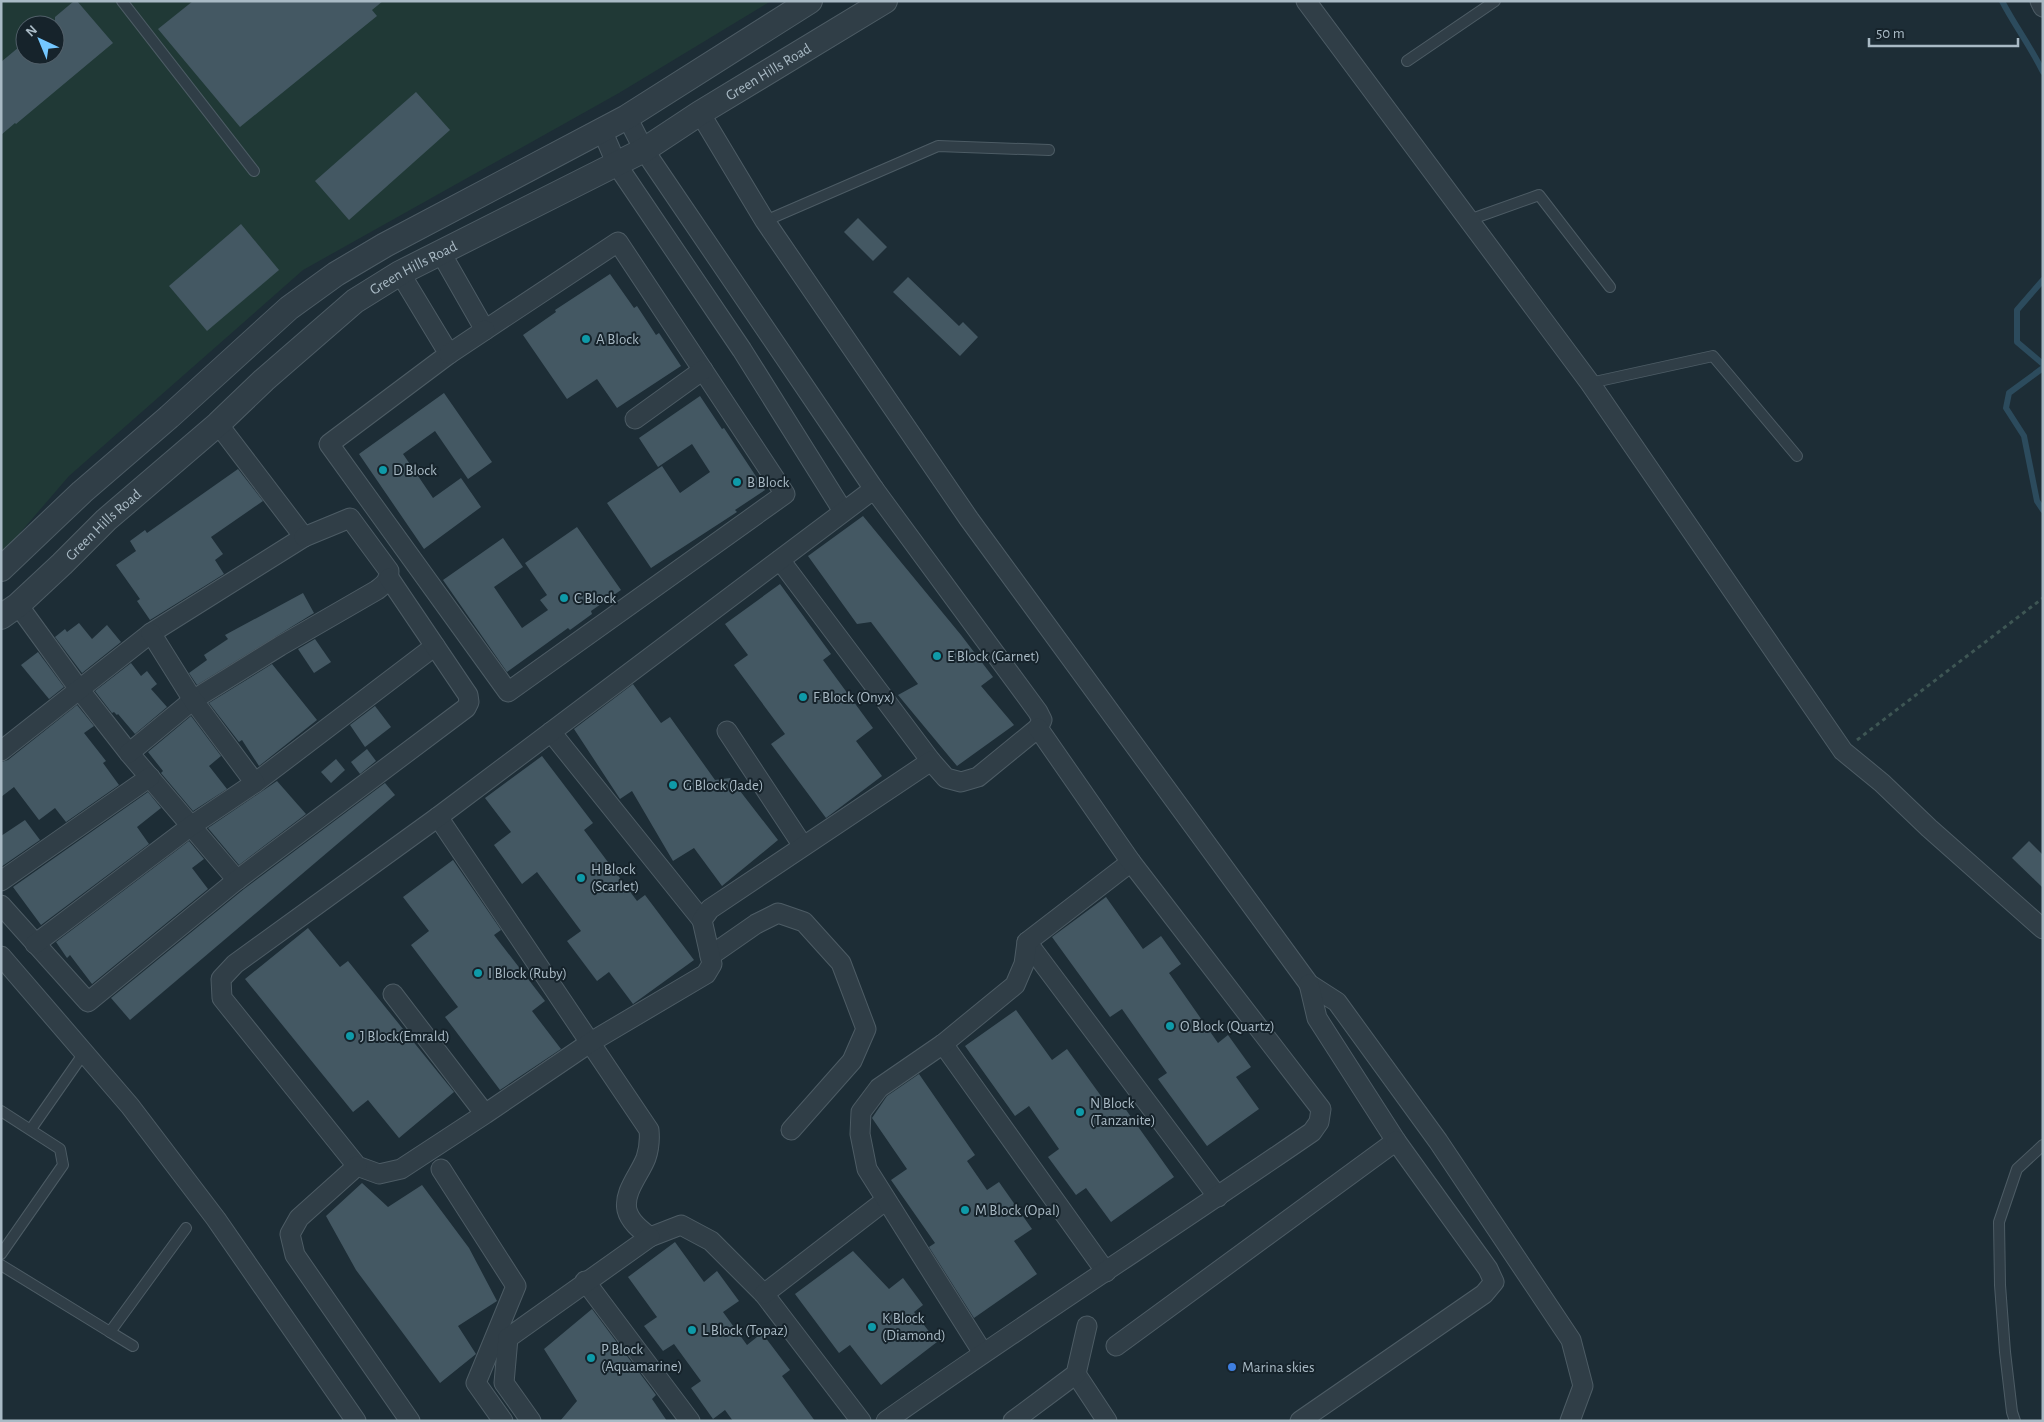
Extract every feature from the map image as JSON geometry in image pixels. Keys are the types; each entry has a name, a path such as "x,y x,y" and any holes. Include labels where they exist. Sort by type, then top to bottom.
{"street":[{"path":"1,570 82,492 297,303 336,274 385,245 626,117 810,1"},
{"name":"Green Hills Road","path":"9,611 106,520 218,424 278,367 354,301 400,274 644,150 700,112 885,1"},
{"path":"1306,1 1590,383 1843,751 1882,783 1929,828 2043,929"},
{"path":"2040,1 2043,7"},
{"path":"700,112 765,221 969,519 1309,984 1337,1002 1438,1141 1571,1340 1583,1386 1570,1421"},
{"path":"626,117 644,150 874,489 1038,712 1042,720 1038,728 978,777 961,782 946,778 931,761 780,560"},
{"path":"602,130 617,164 742,350 843,511"},
{"path":"618,242 786,494 508,692 329,444 449,354 618,242"},
{"path":"441,253 485,330"},
{"path":"400,274 449,354"},
{"path":"742,350 768,332"},
{"path":"635,418 703,370"},
{"path":"218,424 304,537"},
{"path":"551,732 702,920 712,964 706,974 591,1042 401,1169 379,1174 357,1166 222,998 221,979 235,964 438,816 874,489"},
{"path":"1,751 151,633 304,537 350,518 388,571 388,578 384,585 193,700 129,753"},
{"path":"1,905 88,1002 237,880 466,708 469,702 468,695 388,578"},
{"path":"9,611 79,689 129,753 237,880"},
{"path":"151,633 193,700 254,783"},
{"path":"35,944 191,826 254,783 435,646"},
{"path":"886,1421 983,1352 1218,1197 1312,1132 1319,1122 1321,1109 1131,862 1038,728"},
{"path":"727,731 804,846"},
{"path":"702,920 710,909 931,761"},
{"path":"1,881 150,777"},
{"path":"438,816 649,1130 650,1144 646,1159 629,1191 627,1209 636,1225 650,1237"},
{"path":"983,1352 867,1169 860,1134 861,1112 879,1088 943,1044 1015,985 1024,964 1027,942 1131,862"},
{"path":"710,956 756,924 778,913 804,922 841,963 866,1029 852,1061 791,1130"},
{"path":"1027,942 1218,1197"},
{"path":"1,956 130,1106 216,1219 356,1421"},
{"path":"1300,1421 1484,1294 1494,1282 1488,1268 1396,1141 1317,1018 1309,984"},
{"path":"393,994 485,1114"},
{"path":"943,1044 1106,1272"},
{"path":"1116,1346 1396,1141"},
{"path":"357,1166 299,1218 290,1234 295,1256 410,1421"},
{"path":"441,1170 516,1286 476,1383 503,1421"},
{"path":"764,1294 886,1200"},
{"path":"531,1421 504,1383 508,1338 585,1281 650,1237 681,1225 710,1241 764,1294 861,1421"},
{"path":"585,1281 690,1421"},
{"path":"1013,1421 1076,1374 1087,1326"},
{"path":"1076,1374 1107,1421"}],"lane":[{"path":"122,1 254,171"},
{"path":"1407,61 1495,1"},
{"path":"765,221 938,146 1049,150"},
{"path":"1469,220 1539,195 1610,287"},
{"path":"1590,383 1713,356 1797,456"},
{"path":"31,1129 84,1053"},
{"path":"1,1111 60,1149 63,1165 1,1254"},
{"path":"2015,1421 2012,1412 2005,1352 2000,1285 1999,1222 2017,1169 2043,1145"},
{"path":"110,1332 186,1228"},
{"path":"1,1265 133,1346"}],"path":[{"path":"1843,751 2043,598"}],"green space":[{"path":"1,1 771,1 619,93 303,270 69,476 1,555"}],"building":[{"path":"74,1 77,1 113,43 1,135 1,62 15,50 15,65 65,65 65,15 57,15"},
{"path":"193,1 383,1 372,10 377,16 240,127 158,29"},
{"path":"416,92 450,130 349,220 315,181"},
{"path":"858,218 887,247 873,261 844,232"},
{"path":"241,224 279,270 207,331 169,286"},
{"name":"A Block","path":"610,274 634,308 637,306 656,335 659,333 681,366 617,408 597,379 567,399 523,335 556,312 555,310"},
{"path":"908,277 959,326 963,322 978,337 960,356 893,292"},
{"name":"D Block","path":"444,393 492,462 468,479 435,431 403,454 433,498 461,478 481,507 424,549 359,454"},
{"name":"B Block","path":"700,396 722,429 724,428 765,490 735,510 737,512 651,568 607,503 662,466 680,493 710,472 692,444 658,467 639,438"},
{"path":"238,469 263,501 211,537 223,554 215,560 224,574 150,620 137,601 140,599 116,565 136,551 130,541 145,530 147,533"},
{"name":"E Block (Garnet)","path":"863,516 993,677 981,686 1014,725 957,766 898,695 918,684 871,622 857,624 808,556"},
{"name":"C Block","path":"577,527 621,590 591,611 592,614 570,630 568,628 507,672 443,580 503,538 523,567 494,587 522,628 548,610 540,600 547,595 525,563"},
{"name":"F Block (Onyx)","path":"780,584 831,654 823,660 873,728 856,741 882,776 826,818 771,744 785,734 734,665 748,655 725,624"},
{"path":"303,593 314,613 197,685 189,673 207,660 204,655 228,639 225,635"},
{"path":"79,623 92,639 107,625 121,642 82,673 55,637 65,629 67,632"},
{"path":"315,639 331,662 314,673 298,649"},
{"path":"38,652 64,687 49,699 21,665"},
{"path":"131,663 141,676 147,671 157,684 151,689 167,707 135,734 118,714 112,713 95,691"},
{"path":"272,664 317,720 259,766 242,740 239,742 209,703"},
{"name":"G Block (Jade)","path":"633,684 661,723 670,717 715,780 730,778 778,840 722,886 694,848 673,861 632,791 620,799 574,729"},
{"path":"77,705 94,726 84,733 106,761 103,763 119,785 66,822 55,808 39,820 14,787 1,797 1,762 8,760"},
{"path":"375,706 391,727 365,747 350,725"},
{"path":"191,716 221,756 209,766 227,789 193,811 161,773 163,771 148,752"},
{"path":"367,749 376,761 360,774 351,762"},
{"name":"H Block (Scarlet)","path":"542,756 593,823 584,830 637,901 645,895 694,960 633,1004 609,972 597,981 567,941 581,931 537,872 522,884 494,845 511,832 485,798"},
{"path":"336,759 345,770 331,783 321,772"},
{"path":"277,781 306,814 239,865 208,828"},
{"path":"385,783 395,795 130,1020 111,998 244,889"},
{"path":"148,792 161,808 137,827 149,844 41,925 13,887"},
{"path":"25,820 40,840 1,867 1,836"},
{"path":"189,841 204,859 192,868 208,889 92,984 70,955 67,958 56,942"},
{"path":"2029,841 2043,855 2043,888 2012,858"},
{"name":"I Block (Ruby)","path":"453,860 501,930 494,935 545,1001 532,1011 561,1049 500,1090 445,1017 458,1007 411,945 429,931 403,897"},
{"name":"O Block (Quartz)","path":"1106,897 1143,949 1161,936 1181,964 1169,973 1218,1043 1228,1035 1251,1067 1236,1077 1259,1109 1207,1146 1158,1079 1167,1073 1122,1009 1110,1017 1052,937"},
{"name":"J Block(Emrald)","path":"308,928 340,967 348,961 454,1092 399,1138 368,1100 353,1112 245,979"},
{"name":"N Block (Tanzanite)","path":"1016,1010 1052,1060 1067,1049 1109,1107 1119,1100 1174,1177 1111,1222 1086,1188 1076,1195 1048,1157 1059,1149 1029,1106 1015,1116 965,1046"},
{"name":"M Block (Opal)","path":"919,1074 975,1155 967,1161 987,1190 999,1182 1032,1229 1014,1241 1037,1274 974,1318 929,1247 935,1243 891,1180 907,1169 872,1118 887,1096"},
{"path":"362,1183 388,1207 422,1185 469,1248 497,1301 458,1326 476,1354 440,1383 356,1270 326,1216"},
{"name":"L Block (Topaz)","path":"675,1242 704,1282 717,1271 739,1301 723,1312 747,1345 762,1333 790,1370 782,1376 815,1421 733,1421 725,1410 713,1419 691,1388 701,1381 674,1344 663,1351 644,1326 657,1317 628,1277"},
{"name":"K Block (Diamond)","path":"853,1251 889,1289 903,1278 923,1305 914,1312 937,1342 881,1385 850,1345 839,1353 795,1294"},
{"name":"P Block (Aquamarine)","path":"592,1309 656,1395 652,1399 667,1421 560,1421 577,1401 544,1349"}],"waterway":[{"path":"2002,1 2043,72"},
{"path":"2043,280 2017,310 2017,342 2043,364"},
{"path":"2043,368 2009,393 2006,408 2024,436 2037,501 2043,510"}],"place":[{"name":"A Block","path":"586,339"},
{"name":"D Block","path":"383,470"},
{"name":"B Block","path":"737,482"},
{"name":"C Block","path":"564,598"},
{"name":"E Block (Garnet)","path":"937,656"},
{"name":"F Block (Onyx)","path":"803,697"},
{"name":"G Block (Jade)","path":"673,785"},
{"name":"H Block (Scarlet)","path":"581,878"},
{"name":"I Block (Ruby)","path":"478,973"},
{"name":"O Block (Quartz)","path":"1170,1026"},
{"name":"J Block(Emrald)","path":"350,1036"},
{"name":"N Block (Tanzanite)","path":"1080,1112"},
{"name":"M Block (Opal)","path":"965,1210"},
{"name":"K Block (Diamond)","path":"872,1327"},
{"name":"L Block (Topaz)","path":"692,1330"},
{"name":"P Block (Aquamarine)","path":"591,1358"},
{"name":"Marina skies","path":"1232,1367"}]}
